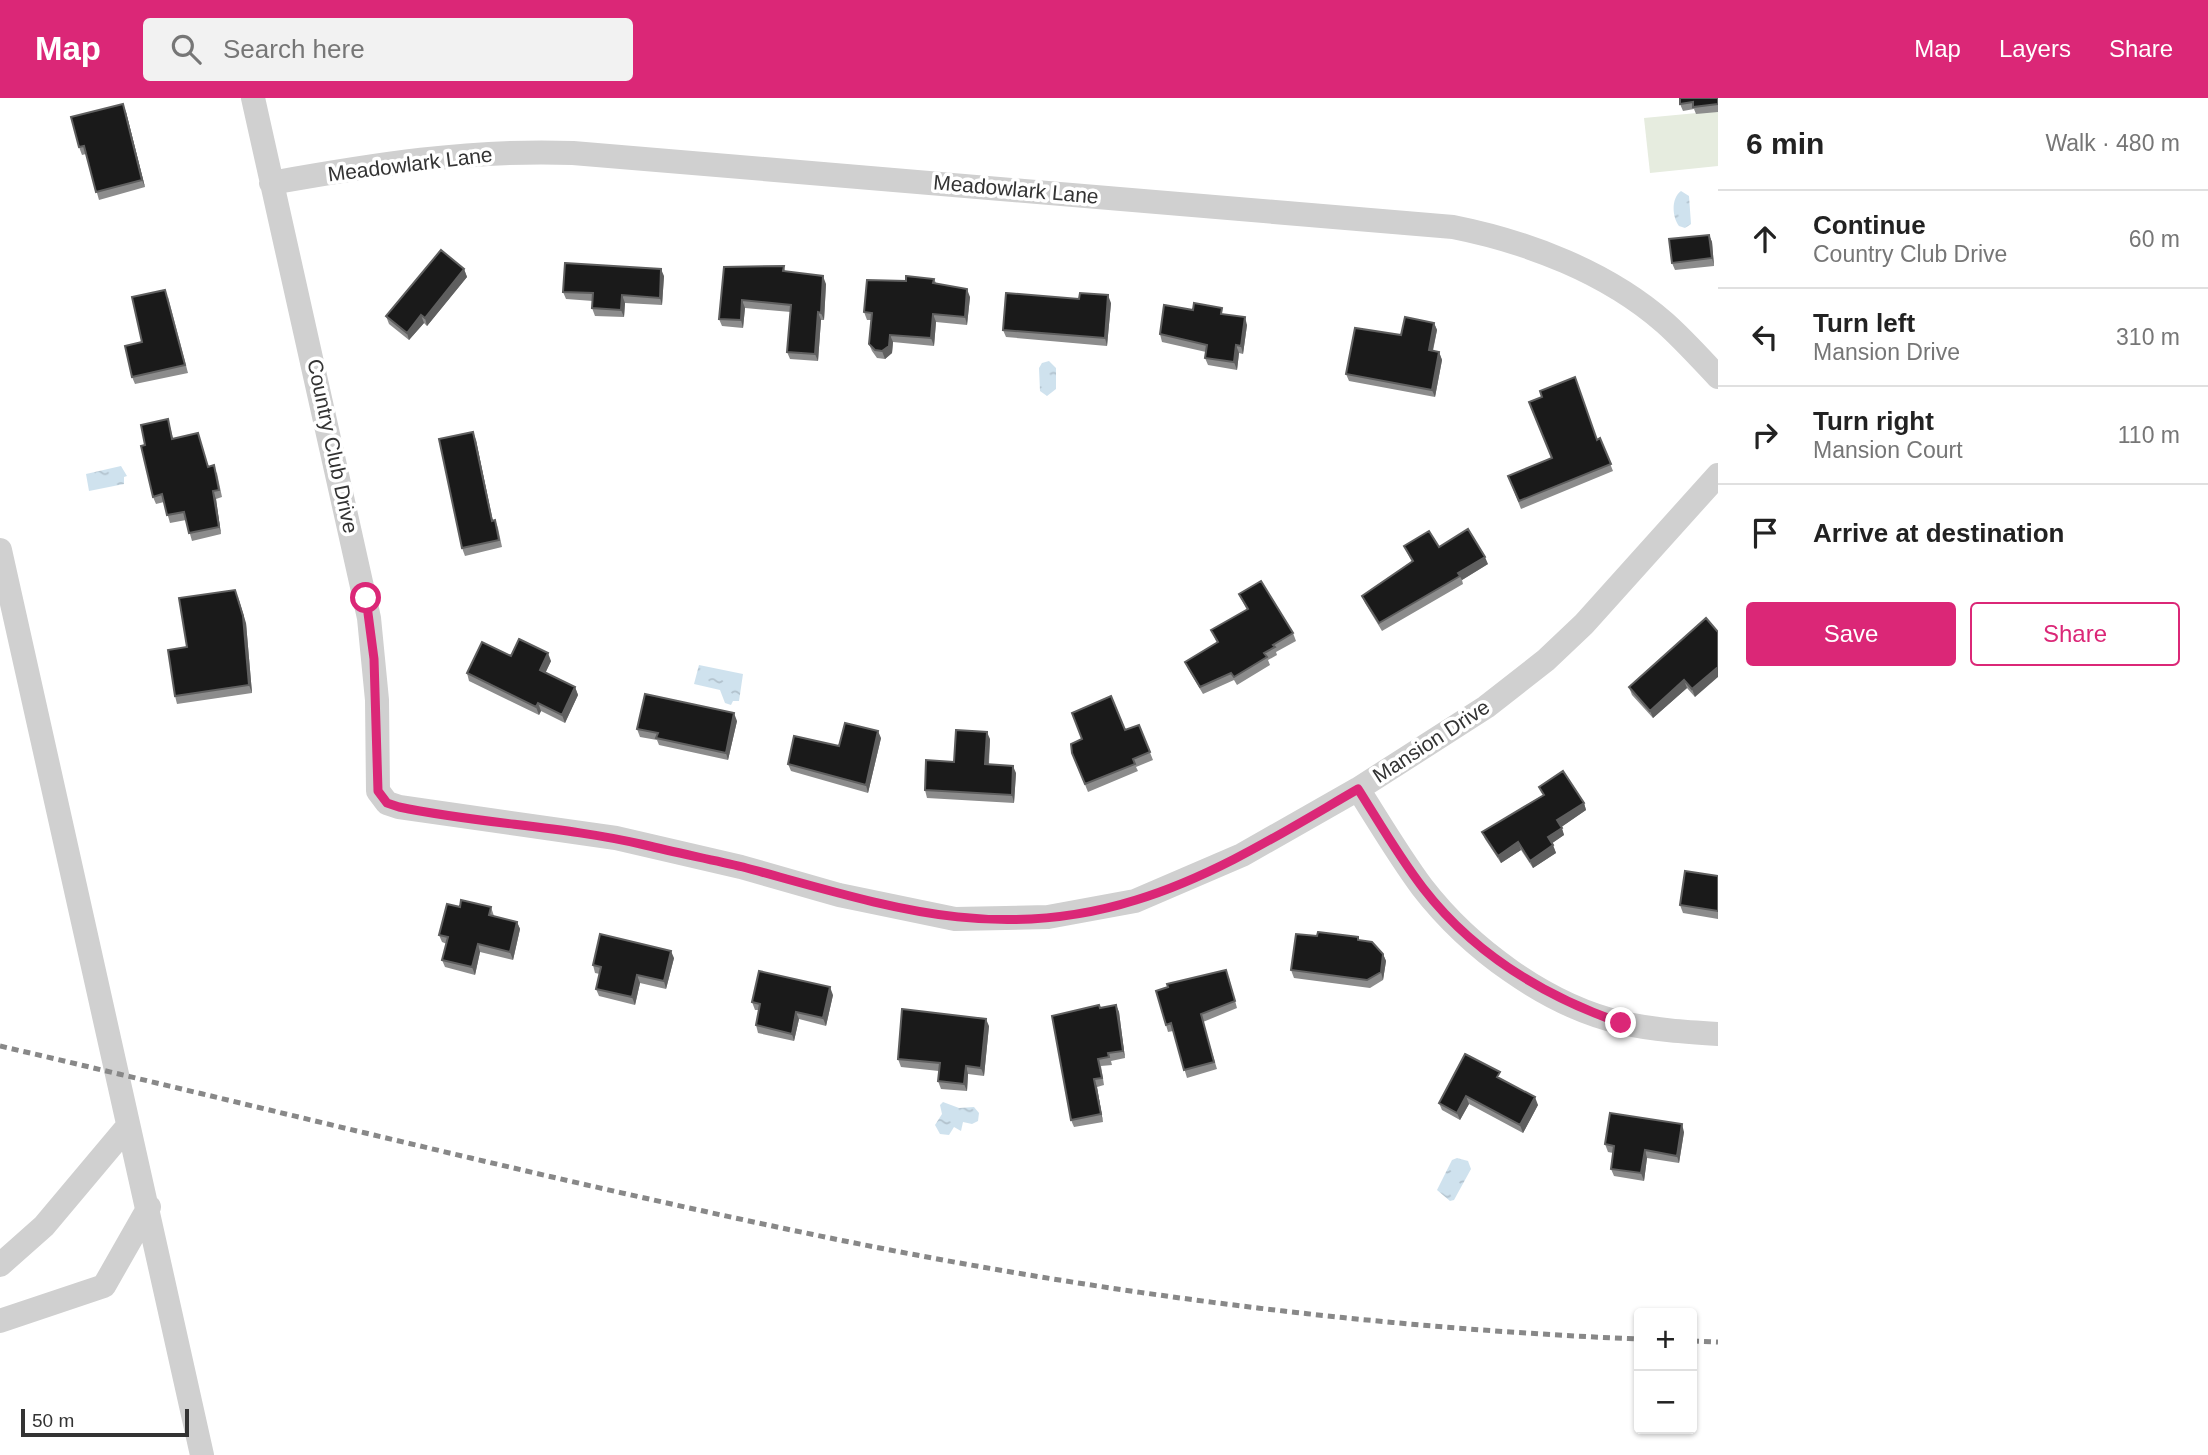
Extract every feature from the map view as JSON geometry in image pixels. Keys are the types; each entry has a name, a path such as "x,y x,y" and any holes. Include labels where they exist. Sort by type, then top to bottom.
{"street":[{"name":"Country Club Drive","path":"253,98 323,398 369,618 377,700 377,781 381,797"},
{"name":"Meadowlark Lane","path":"271,183 423,158 489,152 573,153 1453,227 1513,240 1593,276 1665,323 1718,377"},
{"name":"Mansion Drive","path":"381,797 399,807 421,812 616,838 908,911 955,919 1048,917 1135,901 1242,855 1358,789 1486,707 1546,660 1584,624 1718,475"},
{"path":"0,551 128,1126 149,1207 202,1455"},
{"path":"1358,789 1405,862 1442,911 1508,968 1562,1000 1621,1023 1718,1034"},
{"path":"0,1265 44,1226 128,1126"},
{"path":"0,1321 103,1286 149,1207"}],"shaded area":[{"path":"1718,111 1718,166 1650,173 1644,118"}],"water":[{"path":"1681,191 1689,196 1691,224 1685,228 1679,226 1674,213 1675,198"},
{"path":"1049,361 1056,368 1056,389 1047,396 1040,391 1039,368 1042,363"},
{"path":"121,466 127,476 124,477 124,484 89,491 86,474"},
{"path":"699,665 743,674 739,701 733,701 731,705 725,703 720,690 694,684"},
{"path":"943,1102 959,1108 974,1107 979,1113 978,1121 972,1124 963,1122 961,1131 954,1127 949,1135 940,1134 935,1125 942,1114 940,1105"},
{"path":"1457,1158 1468,1161 1471,1169 1454,1200 1450,1201 1437,1190 1452,1160"}],"building":[{"path":"1680,98 1718,98 1718,104 1693,107 1693,102 1680,104"},
{"path":"123,104 142,180 96,192 84,146 79,147 71,117"},
{"path":"1709,235 1712,258 1672,263 1669,239"},
{"path":"441,250 464,269 425,318 421,315 407,333 386,316"},
{"path":"565,263 661,269 660,298 622,295 621,310 592,308 593,293 563,292"},
{"path":"784,266 783,271 823,276 815,354 787,352 791,305 742,300 741,320 719,319 724,267"},
{"path":"906,276 934,279 933,283 967,289 965,317 933,314 931,338 890,335 889,346 882,351 875,350 869,344 872,313 864,312 867,280 906,281"},
{"path":"165,290 185,365 132,377 125,346 142,342 132,297"},
{"path":"1006,293 1079,299 1080,293 1108,295 1105,338 1003,330"},
{"path":"1194,303 1222,308 1221,314 1245,317 1241,346 1236,345 1234,362 1205,358 1207,345 1160,334 1164,305 1193,310"},
{"path":"1405,317 1434,323 1429,350 1439,352 1432,390 1346,374 1355,328 1401,335"},
{"path":"1575,377 1597,440 1600,438 1611,464 1519,501 1508,476 1552,458 1529,402 1542,397 1540,391"},
{"path":"168,419 172,439 198,433 208,467 214,465 219,490 213,491 219,527 189,533 184,512 167,515 162,494 153,497 141,446 145,445 141,425"},
{"path":"473,432 492,521 495,520 499,540 462,548 439,439"},
{"path":"1468,529 1485,557 1458,573 1460,576 1379,623 1362,596 1413,561 1404,546 1429,531 1439,547"},
{"path":"1261,581 1293,633 1264,653 1267,657 1234,677 1231,673 1200,687 1185,662 1218,642 1211,630 1248,609 1239,594"},
{"path":"235,590 243,616 249,685 175,696 168,650 187,647 179,598"},
{"path":"1706,618 1718,632 1718,667 1692,689 1684,680 1650,711 1629,687"},
{"path":"519,639 548,653 540,670 575,687 562,715 538,703 536,707 467,673 482,642 511,656"},
{"path":"645,694 734,713 726,753 656,738 658,733 637,729"},
{"path":"1111,696 1125,730 1139,725 1150,752 1133,759 1135,764 1085,784 1072,753 1071,744 1082,739 1072,713"},
{"path":"845,723 878,731 866,785 788,764 794,736 839,746"},
{"path":"956,730 987,732 985,764 1013,766 1012,795 925,790 926,760 954,762"},
{"path":"1563,771 1584,803 1557,820 1562,828 1548,837 1553,845 1530,861 1518,842 1498,856 1482,832 1544,795 1539,787"},
{"path":"1685,871 1718,876 1718,911 1680,905"},
{"path":"461,900 491,907 489,915 517,922 510,952 478,944 472,967 442,960 448,937 439,935 447,904 460,907"},
{"path":"1318,932 1358,937 1358,940 1372,942 1383,954 1381,972 1367,980 1291,970 1296,934 1317,936"},
{"path":"600,934 671,951 664,981 637,975 632,997 596,989 601,967 593,965"},
{"path":"1226,970 1235,1001 1201,1014 1214,1062 1184,1070 1171,1023 1166,1025 1156,991 1168,987 1167,984"},
{"path":"759,971 830,987 823,1018 796,1012 792,1034 756,1025 760,1004 752,1002"},
{"path":"1099,1005 1100,1008 1116,1005 1123,1051 1108,1053 1109,1057 1098,1059 1102,1078 1094,1079 1101,1114 1071,1120 1052,1016"},
{"path":"902,1009 986,1019 981,1068 966,1066 964,1084 938,1081 940,1063 898,1059"},
{"path":"1465,1054 1500,1072 1497,1077 1535,1097 1520,1125 1466,1096 1457,1113 1439,1103"},
{"path":"1610,1113 1682,1124 1677,1156 1645,1150 1641,1173 1611,1169 1614,1146 1605,1144"}],"railway":[{"path":"0,1046 618,1192 925,1257 1128,1291 1332,1316 1537,1334 1634,1339"},
{"path":"1697,1341 1718,1342"}],"route":[{"path":"366,598 377,700 378,791 387,803 421,812 616,838 741,867 839,895 908,911 955,919 982,920 1048,917 1135,901 1171,888 1242,855 1358,789 1423,888 1460,929 1508,968 1534,984 1562,1000 1621,1023"}]}
